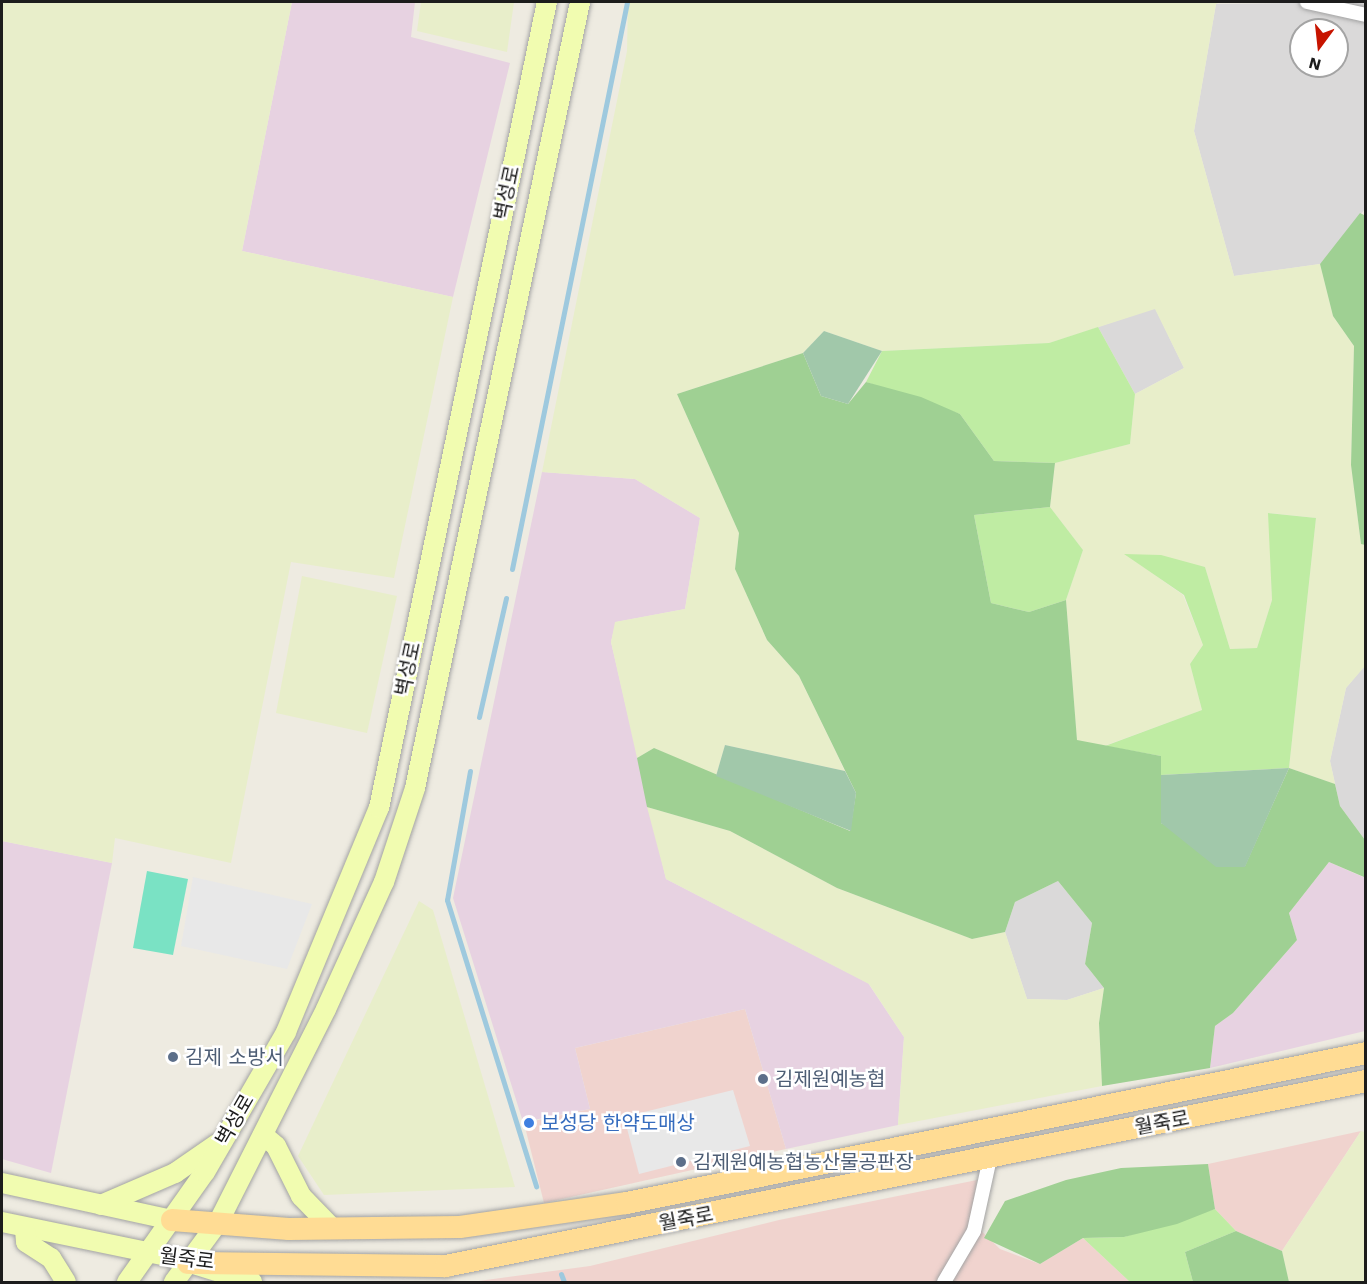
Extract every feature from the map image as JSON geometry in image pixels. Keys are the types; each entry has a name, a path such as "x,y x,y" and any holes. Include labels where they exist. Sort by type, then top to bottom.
{"main road":[{"name":"벽성로","path":"127,1282 150,1255 224,1138 286,1032 380,808 547,2"},
{"name":"벽성로","path":"174,1282 215,1226 263,1135 384,882 415,788 580,2"},
{"name":"월죽로","path":"2,1183 99,1206 215,1226 460,1227 653,1200 1365,1053"},
{"name":"월죽로","path":"2,1222 25,1230 188,1263 446,1266 1365,1081"},
{"path":"263,1135 276,1146 301,1196 332,1228"},
{"path":"99,1206 175,1173 224,1138"},
{"path":"25,1230 26,1242 51,1258 66,1282"},
{"path":"188,1263 252,1282"}],"street":[{"path":"1307,2 1365,15"},
{"path":"944,1282 974,1232 990,1158"}],"shaded area":[{"path":"292,2 415,2 411,37 510,63 453,297 242,251"},
{"path":"1365,2 1365,209 1320,264 1234,276 1194,131 1216,4"},
{"path":"1155,308 1184,368 1135,394 1098,327"},
{"path":"542,472 635,479 700,518 685,609 616,622 611,642 666,879 868,983 904,1037 898,1125 786,1149 745,1009 575,1048 590,1109 523,1122 453,898"},
{"path":"1365,665 1365,840 1340,806 1330,761 1346,688"},
{"path":"2,841 112,863 51,1173 2,1159"},
{"path":"1329,862 1363,877 1365,872 1365,1031 1210,1068 1215,1026 1233,1013 1297,940 1289,913"},
{"path":"193,877 312,904 287,969 181,946"},
{"path":"1058,881 1092,923 1085,964 1104,988 1067,1000 1027,999 1005,932 1015,902"},
{"path":"745,1009 786,1149 544,1203 524,1123 590,1109 575,1048"},
{"path":"733,1090 750,1146 639,1174 624,1117"},
{"path":"1361,1131 1282,1251 1236,1231 1215,1209 1208,1164"},
{"path":"977,1180 971,1221 1000,1249 1040,1264 1083,1238 1130,1282 471,1282 590,1266 779,1220"}],"green space":[{"path":"2,2 292,2 242,251 453,297 394,578 291,562 231,863 115,838 112,863 2,841"},
{"path":"421,2 514,2 507,52 417,31"},
{"path":"628,2 1221,2 1216,4 1194,131 1234,276 1320,264 1333,316 1354,346 1351,465 1361,544 1365,545 1366,665 1346,688 1330,761 1335,784 1289,768 1316,518 1269,513 1272,600 1257,648 1230,649 1205,567 1125,554 1183,595 1203,645 1190,664 1202,710 1104,746 1077,741 1066,600 1083,550 1050,507 1055,463 1130,444 1135,394 1184,368 1155,309 1049,343 882,351 824,331 803,353 677,394 739,533 735,569 767,640 799,676 845,771 725,745 716,776 654,748 637,758 611,642 615,622 685,609 700,518 635,479 542,472 627,51"},
{"path":"1360,213 1366,216 1365,545 1361,544 1351,465 1354,346 1333,316 1320,264"},
{"path":"1098,327 1135,394 1130,444 1055,463 994,461 960,414 866,382 882,351 1049,343"},
{"path":"824,331 882,351 848,404 821,396 803,353"},
{"path":"803,353 821,396 848,404 866,382 921,397 960,414 994,461 1055,463 1050,507 974,515 991,603 1029,612 1066,600 1077,740 1161,756 1161,823 1245,866 1289,768 1335,784 1340,806 1365,840 1364,877 1329,862 1289,913 1297,940 1233,1013 1215,1026 1210,1068 1102,1086 1099,1023 1104,988 1085,964 1092,923 1058,881 1015,902 1005,932 972,939 837,888 730,831 647,807 637,758 654,748 850,831 856,793 799,676 767,640 735,569 739,533 677,394"},
{"path":"1050,507 1083,550 1066,600 1029,612 991,603 974,515"},
{"path":"1268,513 1316,518 1289,768 1161,775 1161,756 1105,746 1202,710 1190,664 1203,645 1184,595 1124,554 1161,555 1205,567 1230,649 1257,648 1272,600"},
{"path":"302,576 397,596 367,733 276,713"},
{"path":"725,745 845,771 856,793 851,831 716,776"},
{"path":"1289,768 1245,867 1216,867 1161,823 1161,775"},
{"path":"647,807 730,831 837,888 972,939 1005,932 1027,999 1067,1000 1104,988 1099,1023 1102,1086 898,1125 904,1037 869,984 666,879"},
{"path":"147,871 188,879 173,955 133,948"},
{"path":"419,901 433,910 515,1187 324,1195 298,1156"},
{"path":"1361,1131 1365,1132 1365,1282 1289,1282 1282,1251"},
{"path":"1208,1164 1215,1209 1177,1224 1124,1237 1083,1238 1040,1264 984,1238 1005,1201 1066,1180 1121,1168"},
{"path":"1215,1209 1236,1231 1185,1252 1193,1282 1130,1282 1083,1238 1124,1237"},
{"path":"1236,1231 1282,1251 1289,1282 1193,1282 1185,1252"}],"waterway":[{"path":"512,569 627,2"},
{"path":"479,717 506,598"},
{"path":"470,771 447,900 536,1186"},
{"path":"561,1274 564,1282"}],"place":[{"name":"김제 소방서","path":"173,1057"},
{"name":"김제원예농협","path":"763,1079"},
{"name":"보성당 한약도매상","path":"529,1123"},
{"name":"김제원예농협농산물공판장","path":"681,1162"}]}
